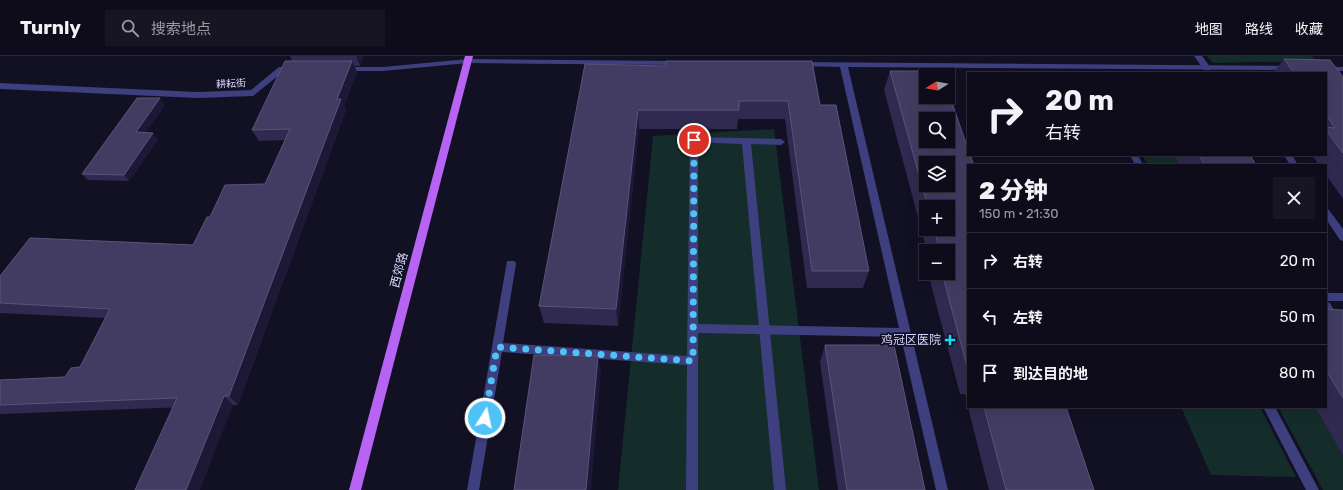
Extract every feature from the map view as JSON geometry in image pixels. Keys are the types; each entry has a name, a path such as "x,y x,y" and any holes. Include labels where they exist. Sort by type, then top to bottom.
{"main road":[{"name":"西郊路","path":"355,490 468,58"}],"street":[{"path":"1198,56 1207,68"},
{"path":"336,69 383,69 468,58 685,63"},
{"path":"788,64 1026,69 1182,70 1207,68 1231,70 1299,68"},
{"path":"844,64 942,490"},
{"path":"1315,68 1343,69"},
{"name":"耕耘街","path":"0,86 198,95 253,93 282,69 305,69"},
{"path":"692,490 694,140 781,142"},
{"path":"746,141 780,490"},
{"path":"1327,214 1343,238"},
{"path":"473,490 512,264"},
{"path":"1327,297 1343,297"},
{"path":"1327,308 1343,334"},
{"path":"693,328 906,333"},
{"path":"497,347 693,361"},
{"path":"1269,408 1313,490"}],"green space":[{"path":"1207,56 1312,56 1316,61 1213,63"},
{"path":"774,129 819,490 618,490 653,136"},
{"path":"1143,156 1174,156 1178,164 1147,164"},
{"path":"1181,408 1261,408 1296,477 1211,475"},
{"path":"1279,408 1316,408 1343,456 1343,490 1323,490"}],"building":[{"path":"1284,59 1330,60 1343,77 1343,153 1327,131 1327,127 1335,128 1327,116 1327,72 1293,72"},
{"path":"285,61 352,61 337,99 341,99 229,396 224,396 186,490 135,490 177,398 0,405 0,380 65,377 71,368 80,367 110,309 0,303 0,276 30,238 193,245 207,217 210,217 225,185 265,184 290,129 252,130"},
{"path":"666,61 812,61 820,105 836,105 869,271 812,271 788,101 739,101 739,110 638,110 616,309 539,306 585,64 666,66"},
{"path":"890,71 919,71 919,104 952,104 967,146 967,156 970,156 974,164 967,164 967,366 944,280 955,280 955,244 938,244 936,236 955,236 955,200 926,200 924,192 955,192 955,156 919,156 919,175"},
{"path":"137,98 160,98 136,132 153,133 124,175 82,174"},
{"path":"1200,156 1251,156 1255,164 1204,164"},
{"path":"1327,309 1343,310 1343,398 1327,372"},
{"path":"825,345 894,345 925,490 847,490"},
{"path":"534,355 598,356 586,490 514,490"},
{"path":"984,408 1066,408 1094,490 1006,490"}],"place":[{"name":"鸡冠区医院","path":"950,340"}],"route":[{"path":"485,418 497,347 693,361 694,140"}]}
